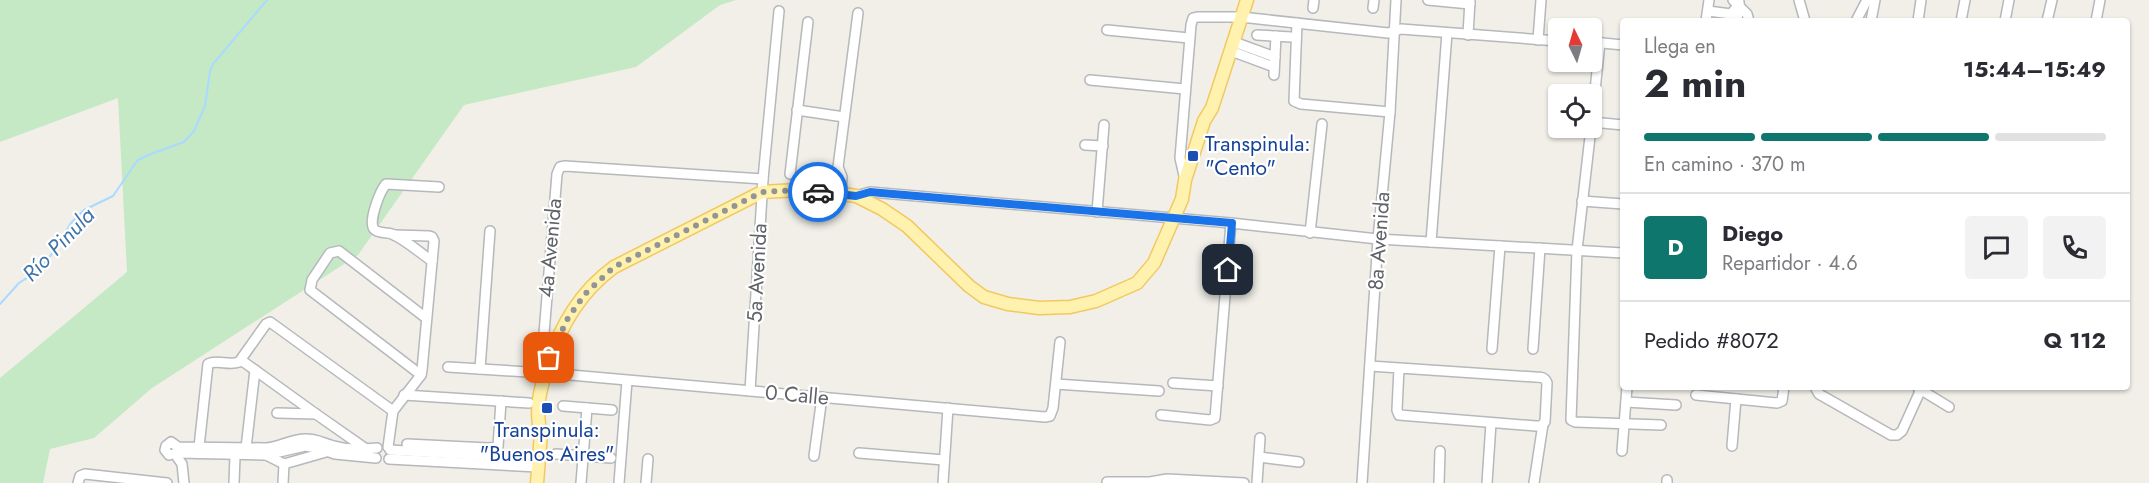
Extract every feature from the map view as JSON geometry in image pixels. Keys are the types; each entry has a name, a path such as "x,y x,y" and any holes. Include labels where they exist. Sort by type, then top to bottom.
{"main road":[{"path":"1182,199 1185,180 1204,121 1212,108 1247,0"},
{"path":"762,186 856,196 882,209 907,226 969,286 984,297 1008,304 1039,308 1070,307 1096,301 1137,283 1154,263 1182,199 1193,182 1212,123 1212,108"},
{"name":"4a Avenida","path":"537,483 541,433 538,426 538,406 555,345 568,318 585,294 603,275 762,186"}],"street":[{"name":"8a Avenida","path":"1362,483 1378,238 1390,112 1396,0"},
{"path":"1428,0 1470,2 1468,34"},
{"path":"1538,40 1541,0"},
{"path":"1709,0 1707,16 1731,14 1737,1"},
{"path":"1799,0 1804,18"},
{"path":"1858,18 1867,0"},
{"path":"1872,18 1875,0"},
{"path":"1918,18 1921,0"},
{"path":"1962,18 1965,0"},
{"path":"2006,18 2009,0"},
{"path":"2048,18 2052,0"},
{"path":"2097,18 2100,0"},
{"path":"1737,1 1737,18"},
{"path":"1737,1 1748,18"},
{"name":"5a Avenida","path":"750,391 762,186 779,11"},
{"path":"835,193 833,175 838,167 858,13"},
{"path":"1185,180 1180,158 1185,89 1192,21 1197,17 1241,17 1388,33 1401,29 1548,40"},
{"path":"790,174 808,22"},
{"path":"1297,23 1294,101 1301,104 1390,112"},
{"path":"1107,30 1190,38"},
{"path":"1431,242 1447,33"},
{"path":"1257,35 1291,37"},
{"path":"1232,46 1274,66 1276,36"},
{"path":"1602,43 1620,45"},
{"path":"1090,80 1185,89"},
{"path":"797,110 844,117"},
{"path":"1602,122 1620,125"},
{"path":"1310,233 1322,124"},
{"path":"1097,212 1104,125"},
{"path":"1590,138 1577,250 1571,420 1661,425"},
{"path":"1085,145 1103,146"},
{"name":"4a Avenida","path":"547,371 542,358 552,220 557,174 560,167 762,186"},
{"path":"381,451 389,433 393,411 421,375 434,241 432,237 393,235 378,231 374,229 372,223 378,197 386,184 440,187"},
{"path":"856,196 870,192 1232,223 1310,233 1620,253"},
{"path":"1582,201 1620,204"},
{"path":"1161,415 1210,420 1215,418 1232,223"},
{"path":"480,369 490,231"},
{"path":"393,235 432,261"},
{"path":"1492,349 1500,246"},
{"path":"1533,349 1540,248"},
{"path":"421,375 310,290 310,283 330,253 339,251 426,318"},
{"path":"199,447 208,364 213,362 235,364 241,360 266,324 273,322 393,411"},
{"path":"1060,342 1056,384 1159,391"},
{"path":"241,360 316,414 381,451"},
{"path":"1370,366 1543,378 1547,383 1546,419 1543,424 1534,483"},
{"name":"0 Calle","path":"448,367 547,371 627,381 1045,417 1052,413 1056,384"},
{"path":"1399,368 1397,410 1399,415 1491,423 1543,424"},
{"path":"246,448 255,370"},
{"path":"620,483 627,381"},
{"path":"1173,383 1218,386"},
{"path":"1623,451 1627,390"},
{"path":"1696,395 1777,403 1782,401 1784,390"},
{"path":"1817,390 1891,435 1897,435 1902,431 1919,390"},
{"path":"1923,390 1949,407"},
{"path":"404,395 529,403"},
{"path":"814,456 822,397"},
{"path":"1732,446 1736,399"},
{"path":"407,444 498,447 501,401"},
{"path":"1626,402 1677,405"},
{"path":"563,406 612,410"},
{"path":"581,483 586,408"},
{"path":"943,483 948,408"},
{"path":"277,412 316,414"},
{"path":"1487,483 1491,423"},
{"path":"1257,483 1260,438"},
{"path":"177,452 199,447 271,448 305,439 338,447 539,463"},
{"path":"177,452 235,456 266,455 299,447 312,447 326,452"},
{"path":"266,455 284,464 326,452 381,451"},
{"path":"1438,483 1440,451"},
{"path":"177,452 182,464 184,483"},
{"path":"859,453 944,460"},
{"path":"556,454 611,458"},
{"path":"234,483 235,456"},
{"path":"1259,457 1299,462"},
{"path":"646,483 648,459"},
{"path":"283,483 284,464"},
{"path":"78,483 78,477 82,474 167,483"},
{"path":"1107,482 1150,482 1167,479 1244,483"}],"green space":[{"path":"0,0 736,0 720,5 636,67 464,105 358,255 152,388 94,438 50,449 43,483 0,483 0,378 127,272 118,98 0,142"}],"waterway":[{"name":"Río Pinula","path":"0,304 19,283 39,270 71,223 84,210 113,196 137,161 184,142 194,131 205,106 213,64 267,0"}],"way so far":[{"path":"549,358 568,318 585,294 593,284 614,267 762,192 797,190 818,192"}],"place":[{"name":"Transpinula: \"Cento\"","path":"1193,156"},
{"name":"Transpinula: \"Buenos Aires\"","path":"547,408"}],"route":[{"path":"818,192 856,196 870,192 1232,223 1228,270"}]}
